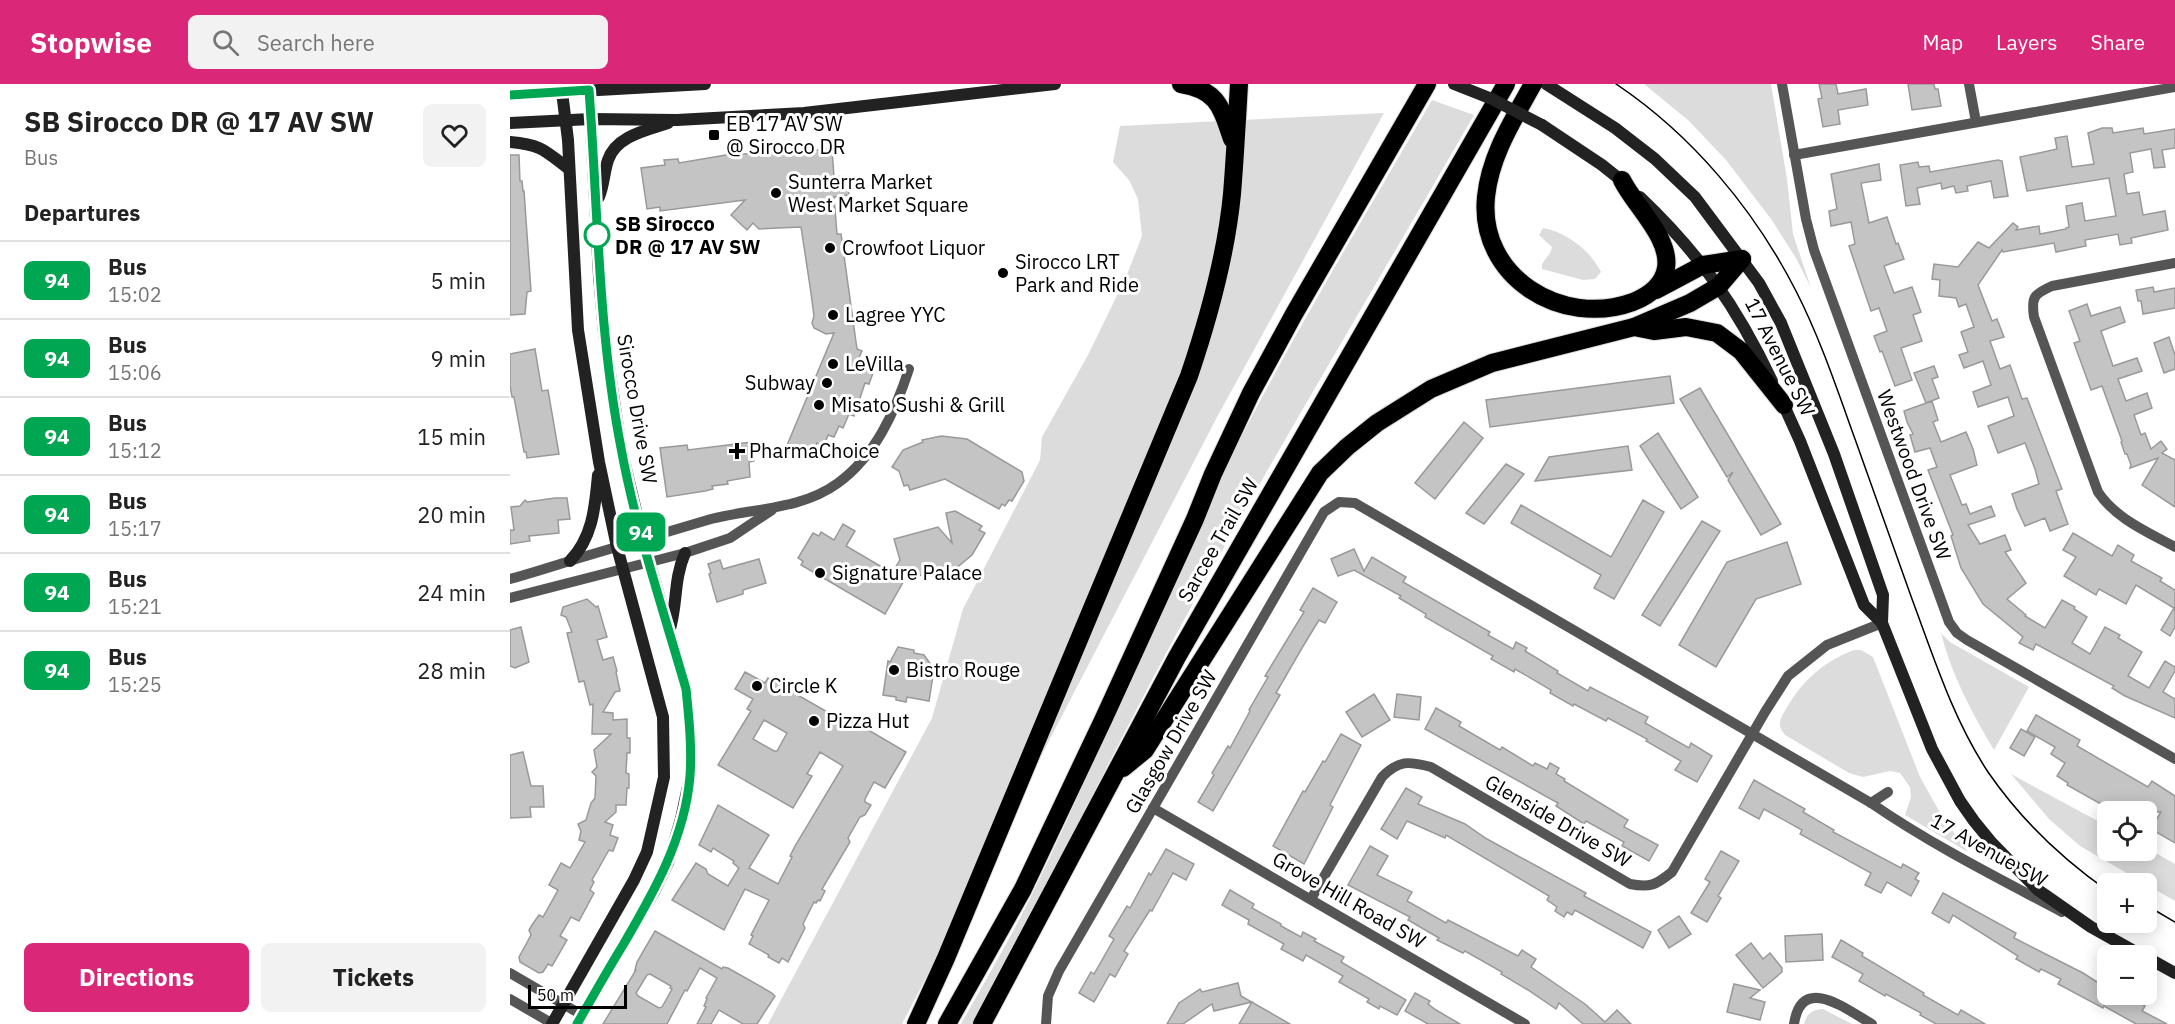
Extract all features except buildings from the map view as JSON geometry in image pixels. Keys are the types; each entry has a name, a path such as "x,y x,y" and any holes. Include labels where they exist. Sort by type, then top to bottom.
{"highway":[{"path":"1180,84 1195,86 1212,95 1222,111 1234,147"},
{"path":"916,1024 946,958 1189,376 1213,298 1232,195 1239,84"},
{"name":"Sarcee Trail SW","path":"947,1024 1023,889 1104,718 1251,393 1427,84"},
{"name":"Sarcee Trail SW","path":"982,1024 1177,657 1506,84"},
{"path":"1533,84 1500,145 1486,199 1489,232 1495,250 1507,269 1523,284 1551,301 1566,306 1579,309 1608,308 1638,300 1703,265 1742,259"},
{"path":"1622,180 1657,234 1666,260 1664,276 1654,291"},
{"path":"1115,775 1145,750 1320,473 1347,447 1405,404 1459,376 1492,363 1634,327 1690,303 1719,286 1742,259"},
{"path":"1634,327 1654,331 1686,327 1717,333 1741,351 1784,405"}],"main road":[{"path":"510,89 517,84"},
{"path":"510,95 562,88 705,84"},
{"path":"510,123 591,119 677,120 804,113 1019,90 1055,84"},
{"name":"17 Avenue SW","path":"1454,84 1492,99 1542,125 1602,165 1622,180 1691,248 1753,339 1800,441 1864,605 1882,623 1932,748 1960,801 2000,852 2038,890 2091,927 2125,945"},
{"name":"17 Avenue SW","path":"1546,84 1615,128 1655,159 1695,197 1759,283 1781,323 1834,454 1883,595 1882,623"},
{"name":"Sirocco Drive SW","path":"580,1019 654,892 668,863 690,777 689,715 686,689 668,633 621,448 604,333 588,87"},
{"path":"552,1024 634,880 647,852 664,777 663,717 617,547 599,462 578,330 562,88"},
{"path":"596,204 610,154 619,144 634,135 677,120"},
{"path":"510,142 529,144 544,149 569,169"},
{"path":"570,561 582,546 590,529 599,462"},
{"path":"668,633 675,611 675,587 684,552"},
{"name":"17 Avenue SW","path":"2157,963 2175,973"}],"street":[{"name":"Westwood Drive SW","path":"1782,84 1808,230 1814,250 1949,622 1967,640 2175,759"},
{"path":"1969,84 1976,122"},
{"path":"1794,155 2158,87 2175,87"},
{"path":"2175,263 2052,286 2038,292 2032,303 2034,317 2098,492 2107,505 2119,515 2175,547"},
{"path":"510,579 714,518 776,508 817,496 838,483 861,462 883,430 898,402 909,369"},
{"name":"Glasgow Drive SW","path":"1046,1024 1048,996 1059,971 1324,512 1339,502 1355,503"},
{"name":"17 Avenue SW","path":"1355,503 1871,803 1900,823 2091,927"},
{"path":"510,598 624,569 730,538 776,508"},
{"name":"Glenside Drive SW","path":"1311,899 1382,777 1394,766 1411,762 1431,767 1630,884 1646,887 1659,882 1672,872 1788,676 1827,645 1882,623"},
{"path":"1871,803 1888,792"},
{"name":"Grove Hill Road SW","path":"1153,808 1525,1024"},
{"path":"510,973 563,1004 580,1019"},
{"path":"1794,1024 1796,1012 1804,1001 1817,997 1830,1000 1872,1024"},
{"path":"510,999 552,1024"}],"shaded area":[{"path":"1644,84 1771,84 1787,179 1793,234 1811,288 1796,258 1771,219 1726,160 1688,120"},
{"path":"1432,100 1474,115 1214,566 972,1024 961,1024 1038,882 1084,784 1170,585 1241,437 1321,292"},
{"path":"1384,113 1216,419 902,1024 768,1024 932,718 963,609 1040,460 1042,437 1088,355 1126,277 1142,236 1138,199 1129,180 1113,162 1120,126"},
{"path":"1543,228 1560,233 1584,249 1601,272 1595,279 1583,280 1542,269 1542,264 1552,247 1539,235"},
{"path":"1941,633 1950,642 2029,687 1994,750 1963,693 1950,663"},
{"path":"1854,650 1861,650 1873,657 1920,777 1943,818 1968,852 1905,815 1911,797 1910,787 1900,773 1890,771 1863,777 1849,773 1785,735 1781,730 1783,715 1792,699 1807,681 1833,660"},
{"path":"2011,774 2097,821 2097,856 2080,846 2049,819"},
{"path":"2157,854 2175,864 2175,901 2157,891 2157,873 2127,873 2106,861 2157,861"},
{"path":"1823,1009 1852,1024 1804,1024 1810,1013"}],"tram line":[{"path":"1616,84 1644,104 1695,150 1719,176 1761,231 1796,291 1820,345 1936,666 1964,731 1988,772 2028,822 2058,852 2097,883"},
{"path":"2157,911 2175,922"}],"bus line":[{"name":"94","path":"510,95 589,90 604,333 621,448 668,633 686,689 689,715 690,777 668,863 654,892 577,1024"}],"place":[{"name":"EB 17 AV SW @ Sirocco DR","path":"714,135"},
{"name":"Sunterra Market West Market Square","path":"776,193"},
{"name":"SB Sirocco DR @ 17 AV SW","path":"597,235"},
{"name":"Crowfoot Liquor","path":"830,248"},
{"name":"Sirocco LRT Park and Ride","path":"1003,273"},
{"name":"Lagree YYC","path":"833,315"},
{"name":"LeVilla","path":"833,364"},
{"name":"Subway","path":"827,383"},
{"name":"Misato Sushi & Grill","path":"819,405"},
{"name":"PharmaChoice","path":"737,451"},
{"name":"Signature Palace","path":"820,573"},
{"name":"Bistro Rouge","path":"894,670"},
{"name":"Circle K","path":"757,686"},
{"name":"Pizza Hut","path":"814,721"}]}
